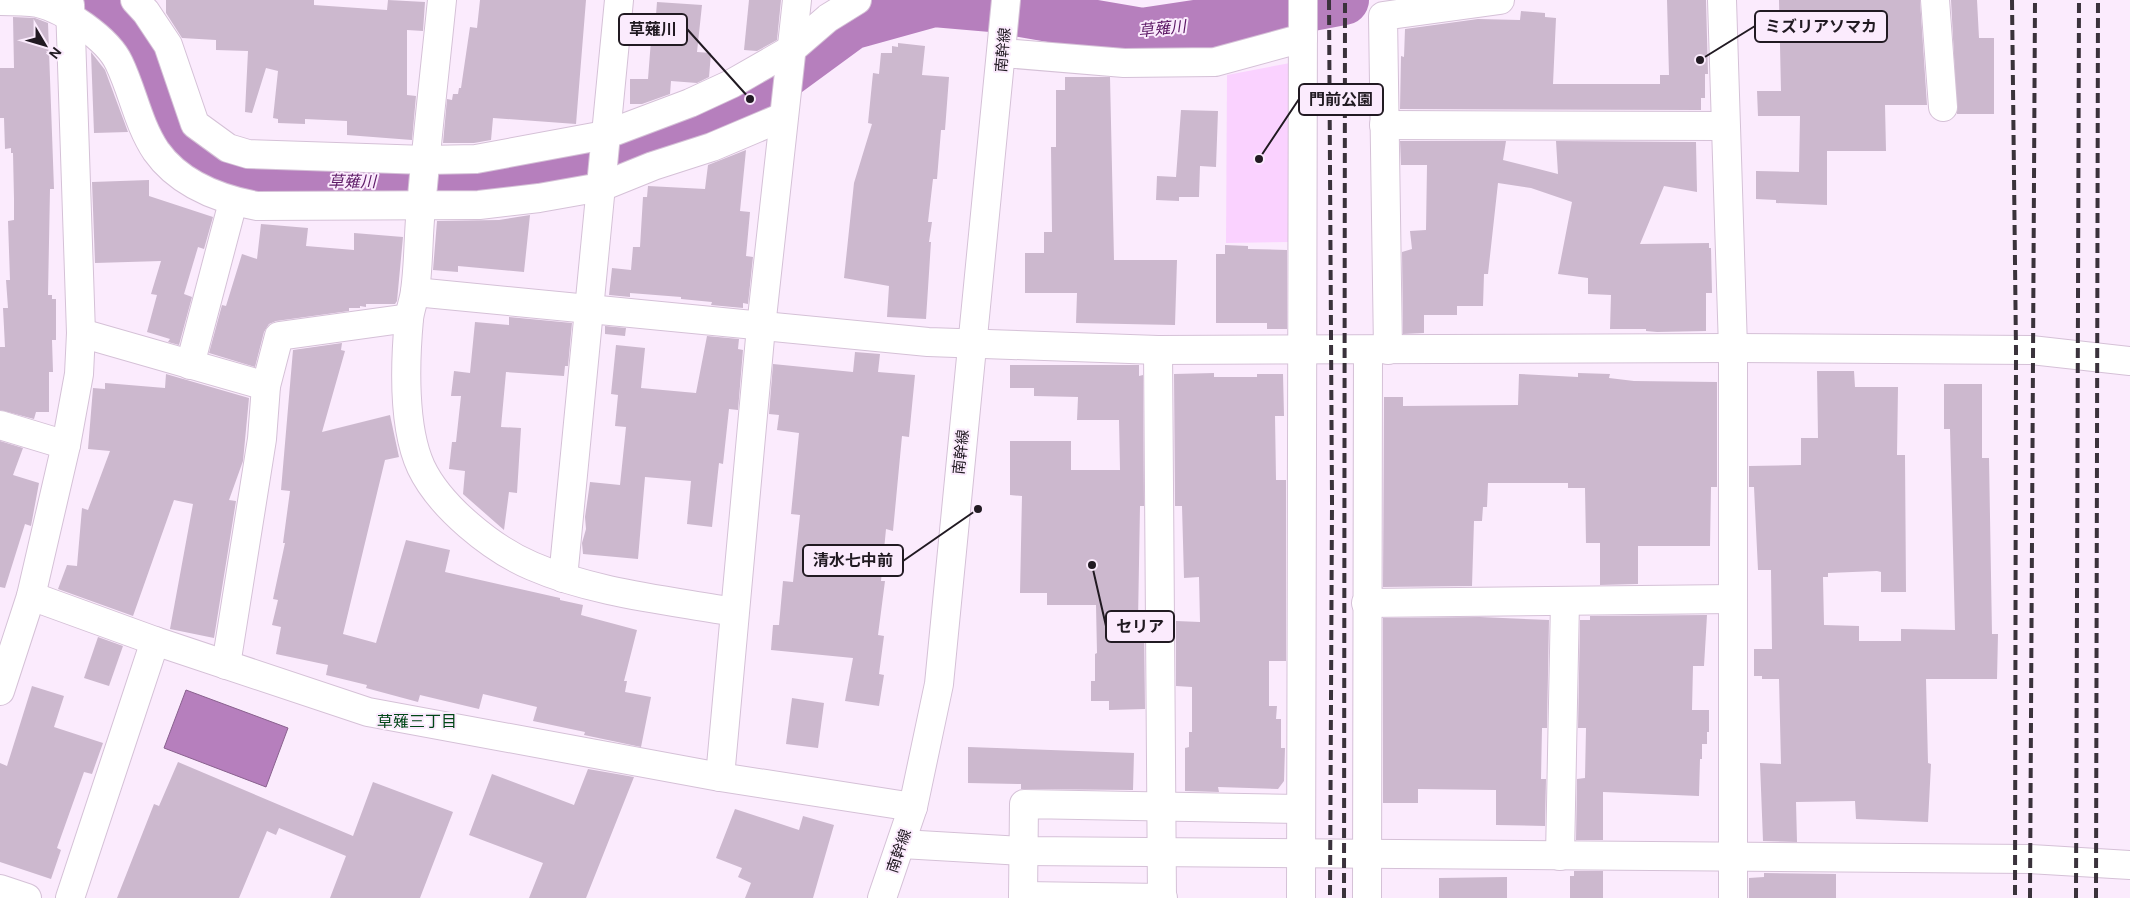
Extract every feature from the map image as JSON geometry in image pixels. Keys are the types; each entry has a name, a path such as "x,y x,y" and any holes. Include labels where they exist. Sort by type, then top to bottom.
{"street":[{"path":"134,0 146,12 168,45 195,124 228,148 248,154 426,160 476,159 605,135 690,103 731,84 792,49 828,18 857,0"},
{"path":"442,0 412,305 407,409 411,438 422,468 441,496 488,541 530,565 563,578 637,595 734,612"},
{"path":"563,578 619,0"},
{"path":"720,777 761,328 797,0"},
{"name":"南幹線","path":"882,898 914,807 939,684 1004,43 1006,0"},
{"path":"1301,898 1301,350 1304,0"},
{"path":"1367,898 1366,603 1378,350 1384,125 1383,16 1500,0"},
{"path":"1722,0 1733,348 1733,898"},
{"path":"1934,0 1943,107"},
{"path":"2,5 39,4 71,9 118,60 143,125 157,151 176,172 204,191 233,202 257,206 479,205 539,198 601,187 653,166 712,147 783,117"},
{"path":"0,691 30,596 66,445 79,374 81,333 71,9"},
{"path":"1004,43 1124,63 1214,62 1303,34"},
{"path":"1384,125 1725,126"},
{"path":"190,365 233,202"},
{"path":"226,665 262,439 266,386 279,336 412,305 589,310 761,328 972,344 1158,350 1733,348 2031,350 2130,361"},
{"path":"81,333 266,386"},
{"path":"1158,350 1161,808 1161,852 1162,898 1023,897 1024,804 1161,808 1300,809"},
{"path":"0,426 66,445"},
{"path":"30,596 155,641 368,712 720,777 914,807"},
{"path":"1366,603 1733,599"},
{"path":"1560,856 1565,601"},
{"path":"70,898 155,641"},
{"path":"902,844 1024,851 2030,859 2130,866"},
{"path":"0,890 27,898"}],"shaded area":[{"path":"1290,63 1292,242 1226,243 1227,75"},
{"path":"186,690 288,728 266,787 164,748"}],"building":[{"path":"166,0 314,0 314,5 387,10 388,0 425,2 423,31 407,30 407,95 416,96 412,140 347,135 347,121 305,119 305,124 278,123 278,119 273,118 278,71 266,68 252,113 245,112 248,51 216,50 216,40 182,38 166,13"},
{"path":"480,0 586,0 576,124 493,118 491,140 474,143 443,143 447,99 452,100 453,94 458,94 459,88 461,88 470,27 477,28"},
{"path":"749,0 781,0 777,40 757,51 744,50"},
{"path":"1667,0 1706,0 1708,74 1705,74 1705,98 1701,98 1701,110 1400,109 1401,56 1404,57 1405,29 1478,19 1520,20 1521,11 1545,13 1545,17 1556,18 1553,84 1660,84 1660,75 1669,75"},
{"path":"1779,0 1920,0 1927,105 1885,105 1886,151 1827,151 1827,205 1776,203 1776,200 1756,199 1756,171 1799,172 1800,116 1758,116 1757,91 1781,91"},
{"path":"1951,0 1977,0 1979,38 1994,38 1994,114 1957,114"},
{"path":"657,2 702,5 697,52 711,53 709,77 697,83 671,81 670,94 642,104 630,104 630,79 648,79 651,40 654,40"},
{"path":"13,17 35,18 48,23 54,189 50,189 48,295 52,295 52,299 56,299 56,340 52,340 53,372 49,372 49,412 36,412 34,419 0,410 0,347 5,347 3,308 8,308 6,280 10,280 8,221 14,220 14,199 13,153 11,153 11,148 5,149 4,118 0,118 0,68 14,68"},
{"path":"898,43 925,46 922,75 949,77 945,130 941,130 937,179 933,179 928,222 932,222 929,242 931,242 926,319 887,317 889,286 844,278 854,183 872,124 868,123 873,73 879,74 881,53 892,53 892,46 898,47"},
{"path":"91,52 105,70 128,132 94,133"},
{"path":"1065,77 1110,77 1114,260 1177,260 1175,325 1076,323 1077,293 1025,293 1025,253 1044,253 1044,232 1052,232 1051,147 1056,147 1056,90 1065,90"},
{"path":"1181,110 1218,111 1216,167 1200,166 1199,197 1179,197 1179,201 1156,200 1157,176 1176,177"},
{"path":"1400,141 1506,141 1503,160 1558,174 1556,141 1696,142 1697,192 1664,186 1640,244 1709,243 1709,248 1711,248 1712,293 1706,293 1706,331 1657,332 1646,331 1646,329 1610,329 1611,295 1588,294 1588,278 1558,274 1572,202 1531,188 1498,183 1488,274 1484,274 1483,306 1457,306 1457,315 1424,315 1424,333 1403,334 1402,252 1412,249 1410,231 1426,230 1427,165 1401,165"},
{"path":"746,150 740,211 750,212 746,256 753,257 748,304 743,303 743,308 711,305 712,302 681,299 681,297 630,293 630,297 609,295 612,268 631,270 633,247 640,247 643,197 647,197 648,186 705,189 708,165"},
{"path":"149,180 149,196 213,217 204,249 198,247 184,294 192,297 179,345 168,342 170,339 147,332 157,295 151,294 161,261 95,263 92,182"},
{"path":"530,215 524,272 458,266 458,272 433,270 437,221 499,220"},
{"path":"261,224 308,228 306,246 354,250 354,233 403,237 397,301 395,304 366,304 366,307 349,308 349,311 276,321 269,324 264,332 255,367 209,353 222,305 226,306 242,254 257,259"},
{"path":"1225,245 1248,246 1248,249 1287,250 1287,329 1267,329 1267,323 1216,323 1216,254 1225,254"},
{"path":"509,317 572,323 568,366 565,366 564,376 506,372 501,427 521,428 517,493 509,492 504,530 463,494 465,471 449,469 452,442 456,442 461,396 451,396 454,371 470,373 475,322 509,325"},
{"path":"605,326 626,328 625,336 605,334"},
{"path":"707,336 739,339 738,349 743,350 738,410 729,409 723,464 719,463 712,527 687,524 691,481 645,477 638,559 583,554 582,543 586,529 585,517 590,482 620,485 626,427 615,426 618,395 611,394 616,345 645,348 641,388 696,393"},
{"path":"342,343 341,350 345,351 322,432 390,415 399,457 385,460 343,634 376,643 406,540 450,550 445,572 560,598 560,600 583,605 581,615 637,630 624,681 627,681 625,692 651,697 641,747 584,735 585,732 533,721 537,707 483,694 479,709 420,695 418,702 366,688 367,685 326,675 328,665 276,654 281,627 272,625 278,600 273,599 285,543 283,543 290,491 281,490 293,350"},
{"path":"855,352 880,354 878,372 915,375 909,437 902,436 893,531 886,529 881,581 885,581 878,635 884,636 879,674 884,675 879,706 845,701 853,658 771,650 773,625 779,625 783,581 793,582 800,515 791,514 799,433 777,430 779,415 769,414 773,364 853,372"},
{"path":"1010,365 1139,365 1139,376 1143,375 1144,506 1140,506 1138,621 1144,621 1145,709 1109,710 1109,701 1091,701 1091,681 1095,681 1095,654 1097,653 1096,605 1047,605 1047,593 1020,593 1022,496 1010,495 1010,441 1071,441 1071,470 1120,470 1119,420 1077,420 1078,397 1034,396 1034,388 1010,388"},
{"path":"1817,371 1854,371 1855,387 1898,387 1897,455 1905,455 1906,592 1881,592 1881,572 1877,571 1828,573 1828,577 1823,577 1824,625 1859,626 1859,641 1901,641 1901,629 1955,630 1950,429 1944,429 1944,384 1982,384 1982,458 1989,458 1992,634 1998,634 1997,679 1926,679 1928,763 1931,764 1928,822 1856,819 1855,801 1796,802 1797,842 1763,841 1760,763 1781,764 1779,679 1762,679 1762,676 1754,676 1754,649 1772,649 1771,570 1758,570 1754,487 1749,487 1749,466 1801,465 1801,438 1818,438"},
{"path":"1214,373 1214,377 1257,377 1257,374 1283,374 1284,416 1275,416 1276,480 1286,480 1286,661 1269,661 1269,706 1277,706 1276,719 1281,719 1281,748 1285,748 1284,781 1278,789 1218,787 1219,792 1185,791 1185,748 1189,747 1189,732 1192,732 1192,687 1176,686 1176,621 1200,622 1199,577 1184,578 1182,506 1175,506 1174,374"},
{"path":"1578,373 1610,374 1609,378 1634,381 1717,382 1717,487 1711,487 1710,546 1638,546 1638,584 1600,585 1600,543 1586,543 1585,488 1568,488 1568,483 1488,483 1487,507 1483,507 1482,521 1474,521 1472,586 1383,587 1384,397 1403,397 1403,406 1518,405 1519,374 1578,377"},
{"path":"166,374 249,398 243,461 229,500 236,501 214,638 170,629 193,504 174,500 133,616 58,589 67,565 77,566 82,508 88,510 110,451 88,449 93,388 105,389 105,383 165,388"},
{"path":"0,441 23,448 13,475 39,483 31,526 25,524 5,588 0,587"},
{"path":"1707,615 1704,666 1693,666 1692,710 1709,710 1707,744 1702,744 1702,759 1700,759 1699,796 1603,792 1603,840 1576,840 1577,779 1585,778 1586,728 1578,728 1580,620 1590,620 1590,616"},
{"path":"1480,617 1549,620 1547,728 1542,728 1541,779 1546,779 1545,826 1496,825 1496,790 1418,789 1418,803 1383,803 1383,618"},
{"path":"98,637 123,646 109,686 84,678"},
{"path":"32,686 64,696 54,727 103,743 92,774 84,772 57,848 61,850 51,879 0,862 0,763 7,766"},
{"path":"792,698 824,703 818,748 786,744"},
{"path":"968,747 1134,753 1133,790 1021,789 1021,784 968,783"},
{"path":"178,762 353,836 373,782 453,812 420,898 330,898 346,856 279,828 276,835 267,831 239,898 117,898 154,804 159,806"},
{"path":"588,769 634,777 586,898 529,898 543,863 469,835 492,774 574,805"},
{"path":"735,809 799,830 803,816 834,825 813,898 745,898 751,883 738,877 742,868 716,858"},
{"path":"1574,871 1603,871 1603,898 1570,898 1570,876 1574,876"},
{"path":"1764,873 1836,874 1836,898 1749,898 1749,878 1764,877"},
{"path":"1507,877 1507,898 1439,898 1439,878"}],"waterway":[{"name":"草薙川","path":"98,0 127,28 159,72 196,158 236,180 496,182 630,153 750,99 851,25 934,2 992,7 1142,33 1281,12 1344,0"}],"railway":[{"path":"1329,0 1332,503 1330,898"},
{"path":"1344,898 1345,0"},
{"path":"2012,0 2016,350 2015,898"},
{"path":"2030,898 2035,0"},
{"path":"2076,898 2079,0"},
{"path":"2096,898 2098,0"}],"place":[{"name":"ミズリアソマカ","path":"1700,60"},
{"name":"草薙川","path":"750,99"},
{"name":"門前公園","path":"1259,159"},
{"name":"清水七中前","path":"978,509"},
{"name":"セリア","path":"1092,565"}],"district":[{"name":"草薙三丁目","path":"417,721"}]}
